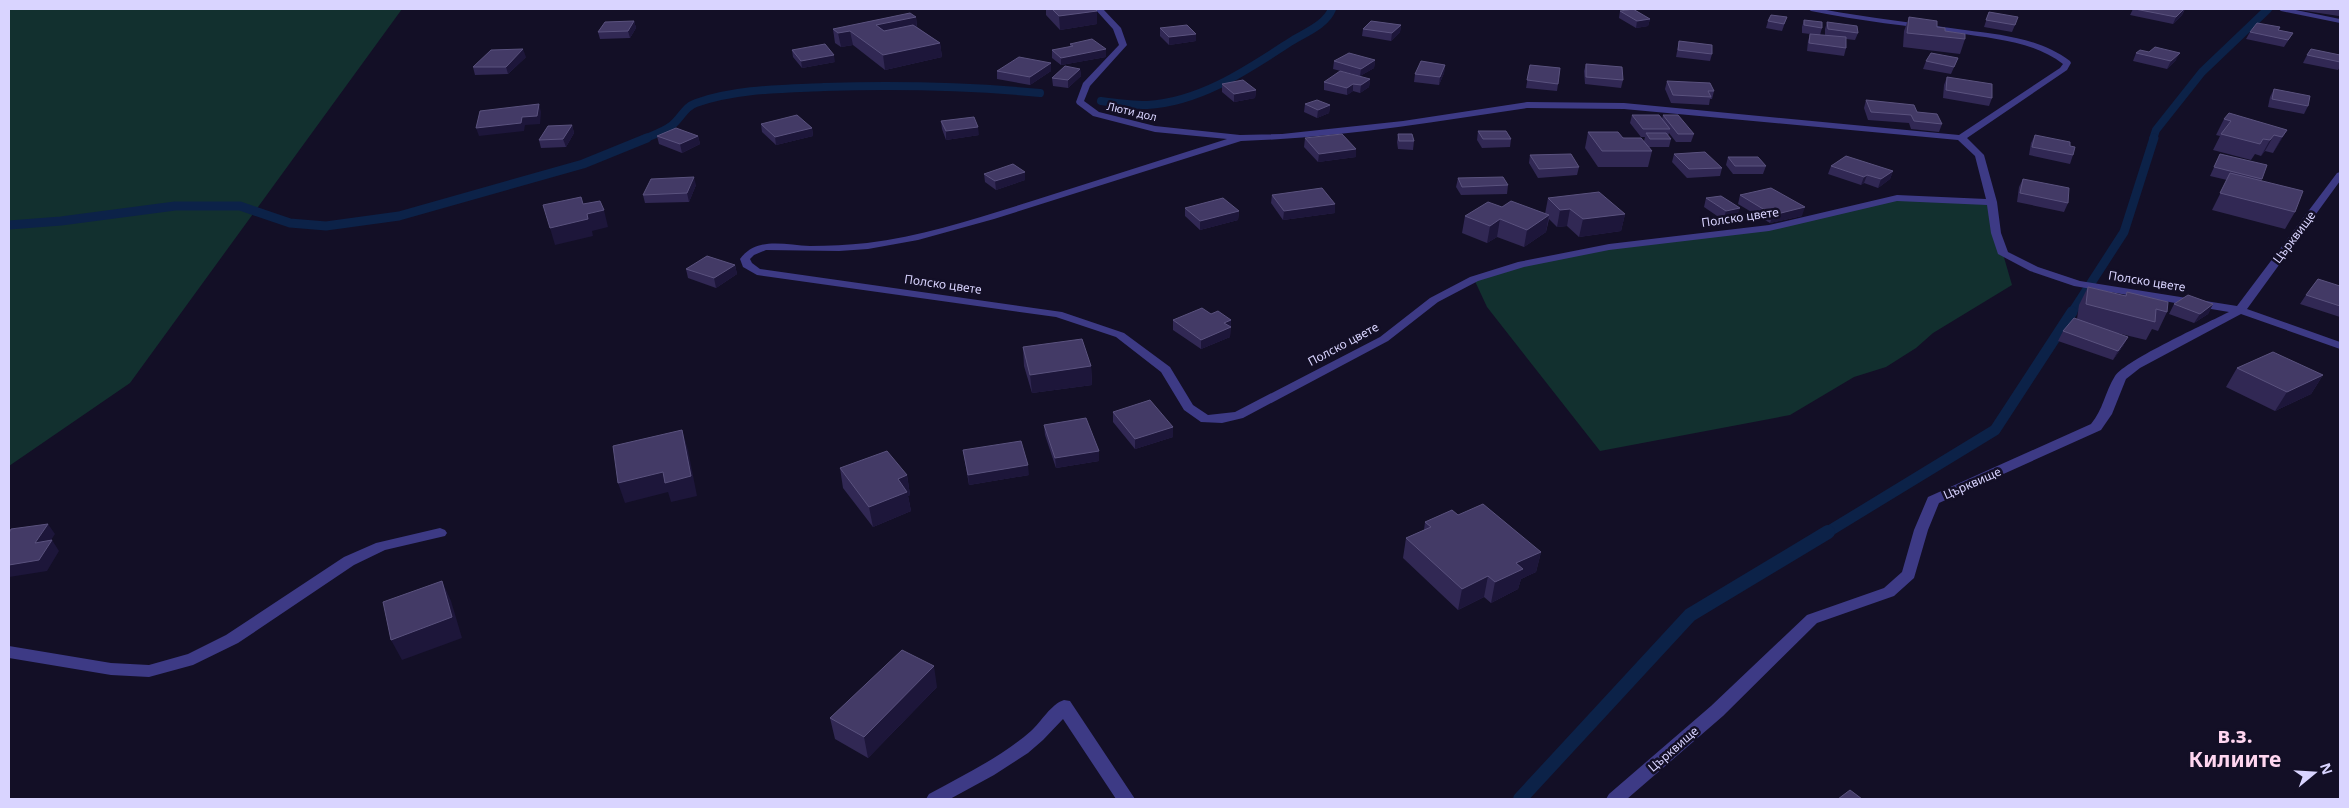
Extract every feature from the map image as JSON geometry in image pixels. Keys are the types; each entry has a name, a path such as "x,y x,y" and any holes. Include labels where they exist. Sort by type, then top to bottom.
{"street":[{"name":"Люти дол","path":"1099,9 1117,28 1123,46 1086,85 1080,102 1096,114 1155,129 1240,138"},
{"path":"1240,138 1282,137 1403,124 1527,105 1624,106 1961,138 2063,70 2067,63 2058,54 2040,46 2001,38 1811,9"},
{"path":"2281,9 2340,21"},
{"name":"Полско цвете","path":"1240,138 995,216 912,238 857,247 822,249 771,247 756,250 745,259 747,266 757,272 1058,314 1120,335 1166,370 1188,407 1205,419 1222,419 1239,415 1384,338 1434,300 1474,279 1522,264 1609,247 1769,228 1897,198 1992,202"},
{"name":"Полско цвете","path":"1961,138 1979,155 1992,202 1996,233 2002,254 2034,269 2078,284 2240,310 2340,346"},
{"name":"Църквище","path":"1615,799 1717,711 1812,619 1888,592 1909,574 1921,530 1933,500 2096,427 2106,414 2122,377 2136,365 2240,310 2340,175"},
{"path":"9,652 111,669 149,671 193,660 232,639 349,561 381,546 440,533"},
{"path":"935,799 1017,752 1053,722 1064,706 1126,799"}],"green space":[{"path":"9,9 402,9 130,383 9,466"},
{"path":"1897,198 1992,202 2012,285 1933,333 1916,348 1886,367 1854,377 1790,415 1600,451 1487,307 1474,279 1522,264 1609,247 1769,228"}],"building":[{"path":"1052,9 1095,9 1097,11 1059,16"},
{"path":"1633,9 1650,19 1637,21 1620,11"},
{"path":"2135,9 2184,9 2176,17"},
{"path":"1989,12 2018,17 2015,25 1986,20"},
{"path":"910,13 916,17 876,25 884,31 913,25 940,43 883,55 850,31 838,33 833,29"},
{"path":"1771,15 1787,17 1784,24 1768,21"},
{"path":"1909,17 1937,21 1937,27 1945,28 1945,31 1965,34 1965,39 1907,33"},
{"path":"1804,20 1822,22 1822,28 1804,25"},
{"path":"634,21 628,31 598,32 605,22"},
{"path":"1371,21 1401,25 1392,33 1363,29"},
{"path":"1827,22 1857,26 1858,33 1828,29"},
{"path":"2257,23 2280,27 2278,30 2293,33 2288,40 2250,32"},
{"path":"1187,25 1196,34 1169,37 1160,28"},
{"path":"1810,34 1846,37 1846,48 1809,43"},
{"path":"1092,39 1106,49 1061,58 1052,50 1073,46 1070,44"},
{"path":"1679,41 1712,45 1712,54 1678,50"},
{"path":"825,44 834,55 801,61 792,50"},
{"path":"2155,47 2180,53 2171,61 2136,53 2140,50 2149,52"},
{"path":"523,49 506,67 473,67 491,50"},
{"path":"2311,49 2340,55 2340,62 2307,55"},
{"path":"1349,53 1375,60 1361,69 1334,61"},
{"path":"1931,53 1958,58 1954,67 1926,61"},
{"path":"1019,57 1051,63 1030,77 997,71"},
{"path":"1421,61 1445,65 1440,77 1415,74"},
{"path":"1586,64 1622,67 1623,80 1586,77"},
{"path":"1530,65 1560,68 1558,84 1527,80"},
{"path":"1065,66 1080,69 1068,80 1052,78"},
{"path":"1340,71 1370,79 1361,85 1353,84 1347,88 1324,82"},
{"path":"1947,77 1992,84 1992,98 1946,90"},
{"path":"1243,80 1256,90 1234,94 1222,84"},
{"path":"1667,81 1710,83 1714,91 1708,91 1711,97 1673,95"},
{"path":"2274,89 2310,96 2308,106 2272,99"},
{"path":"1317,100 1330,105 1318,110 1305,104"},
{"path":"1866,100 1914,105 1917,112 1937,114 1942,124 1914,121 1911,115 1871,112"},
{"path":"539,104 537,116 522,117 521,123 476,128 480,111"},
{"path":"2229,113 2287,130 2282,137 2274,135 2270,140 2263,139 2260,144 2221,134 2231,121 2224,119"},
{"path":"797,115 812,128 775,137 761,124"},
{"path":"1632,115 1659,115 1670,129 1643,129"},
{"path":"1663,115 1678,115 1694,134 1678,134"},
{"path":"974,117 978,127 946,131 941,121"},
{"path":"572,125 563,139 539,140 548,126"},
{"path":"676,128 698,136 680,144 657,136"},
{"path":"1478,131 1506,131 1511,139 1483,139"},
{"path":"1588,132 1618,132 1623,138 1641,138 1652,151 1602,151"},
{"path":"1646,133 1666,133 1671,139 1650,139"},
{"path":"1342,134 1356,149 1319,154 1305,138"},
{"path":"1398,134 1412,134 1414,141 1399,141"},
{"path":"2035,135 2070,142 2070,146 2075,147 2073,155 2032,147"},
{"path":"1705,152 1722,168 1689,169 1674,154"},
{"path":"1571,154 1579,167 1539,169 1530,155"},
{"path":"2220,154 2267,165 2262,179 2214,167"},
{"path":"1846,156 1893,171 1881,179 1867,175 1864,177 1831,166"},
{"path":"1728,157 1758,157 1766,166 1735,166"},
{"path":"1013,164 1025,172 995,181 984,174"},
{"path":"2230,173 2303,191 2295,212 2220,193"},
{"path":"694,177 687,193 643,195 651,179"},
{"path":"1503,177 1508,185 1462,187 1458,178"},
{"path":"2023,179 2069,188 2068,203 2020,193"},
{"path":"1322,188 1335,204 1284,211 1272,195"},
{"path":"1771,188 1805,207 1773,215 1740,195"},
{"path":"1599,192 1625,214 1583,219 1570,209 1560,210 1548,198"},
{"path":"1721,196 1740,208 1726,211 1706,198"},
{"path":"581,197 583,204 600,201 604,210 587,214 588,219 550,228 543,205"},
{"path":"1223,198 1239,211 1200,221 1185,208"},
{"path":"1511,201 1549,215 1527,230 1500,219 1490,226 1465,216 1488,202 1502,207"},
{"path":"707,256 735,265 714,278 686,269"},
{"path":"2318,279 2340,286 2340,306 2306,295"},
{"path":"2088,287 2126,296 2127,292 2168,302 2167,312 2156,309 2155,322 2086,304"},
{"path":"2188,295 2213,304 2200,314 2174,304"},
{"path":"1202,308 1211,314 1218,311 1231,320 1224,323 1231,327 1201,340 1173,320"},
{"path":"2074,318 2128,337 2118,351 2063,331"},
{"path":"1082,339 1091,366 1030,375 1023,347"},
{"path":"2273,352 2323,375 2287,392 2237,368"},
{"path":"1150,400 1173,427 1135,439 1113,412"},
{"path":"1086,418 1099,451 1055,458 1044,425"},
{"path":"682,430 691,476 665,483 663,472 618,483 613,446"},
{"path":"1021,441 1028,465 968,475 963,450"},
{"path":"887,451 907,475 898,479 907,492 869,507 840,468"},
{"path":"1483,504 1541,552 1516,563 1523,569 1495,582 1488,576 1462,589 1406,538 1431,527 1425,522 1452,510 1458,515"},
{"path":"48,524 35,543 52,540 39,560 9,565 9,533 11,529"},
{"path":"442,581 452,617 391,640 383,602"},
{"path":"902,650 934,666 864,737 830,718"},
{"path":"1850,790 1862,799 1838,799"}],"waterway":[{"path":"1101,101 1147,105 1167,103 1204,91 1240,73 1314,28 1325,20 1332,9"},
{"path":"2153,139 2156,130 2202,72 2268,9"},
{"path":"644,139 671,126 685,110 696,103 711,98 759,90 878,86 959,87 1040,93"},
{"path":"9,225 61,221 175,206 240,206 290,223 326,226 399,216 583,164 647,138"},
{"path":"2071,314 2124,232 2154,138"},
{"path":"1826,533 1995,430 2072,312"},
{"path":"1520,799 1690,615 1828,532"}],"district":[{"name":"в.з. Килиите","path":"2235,747"}]}
